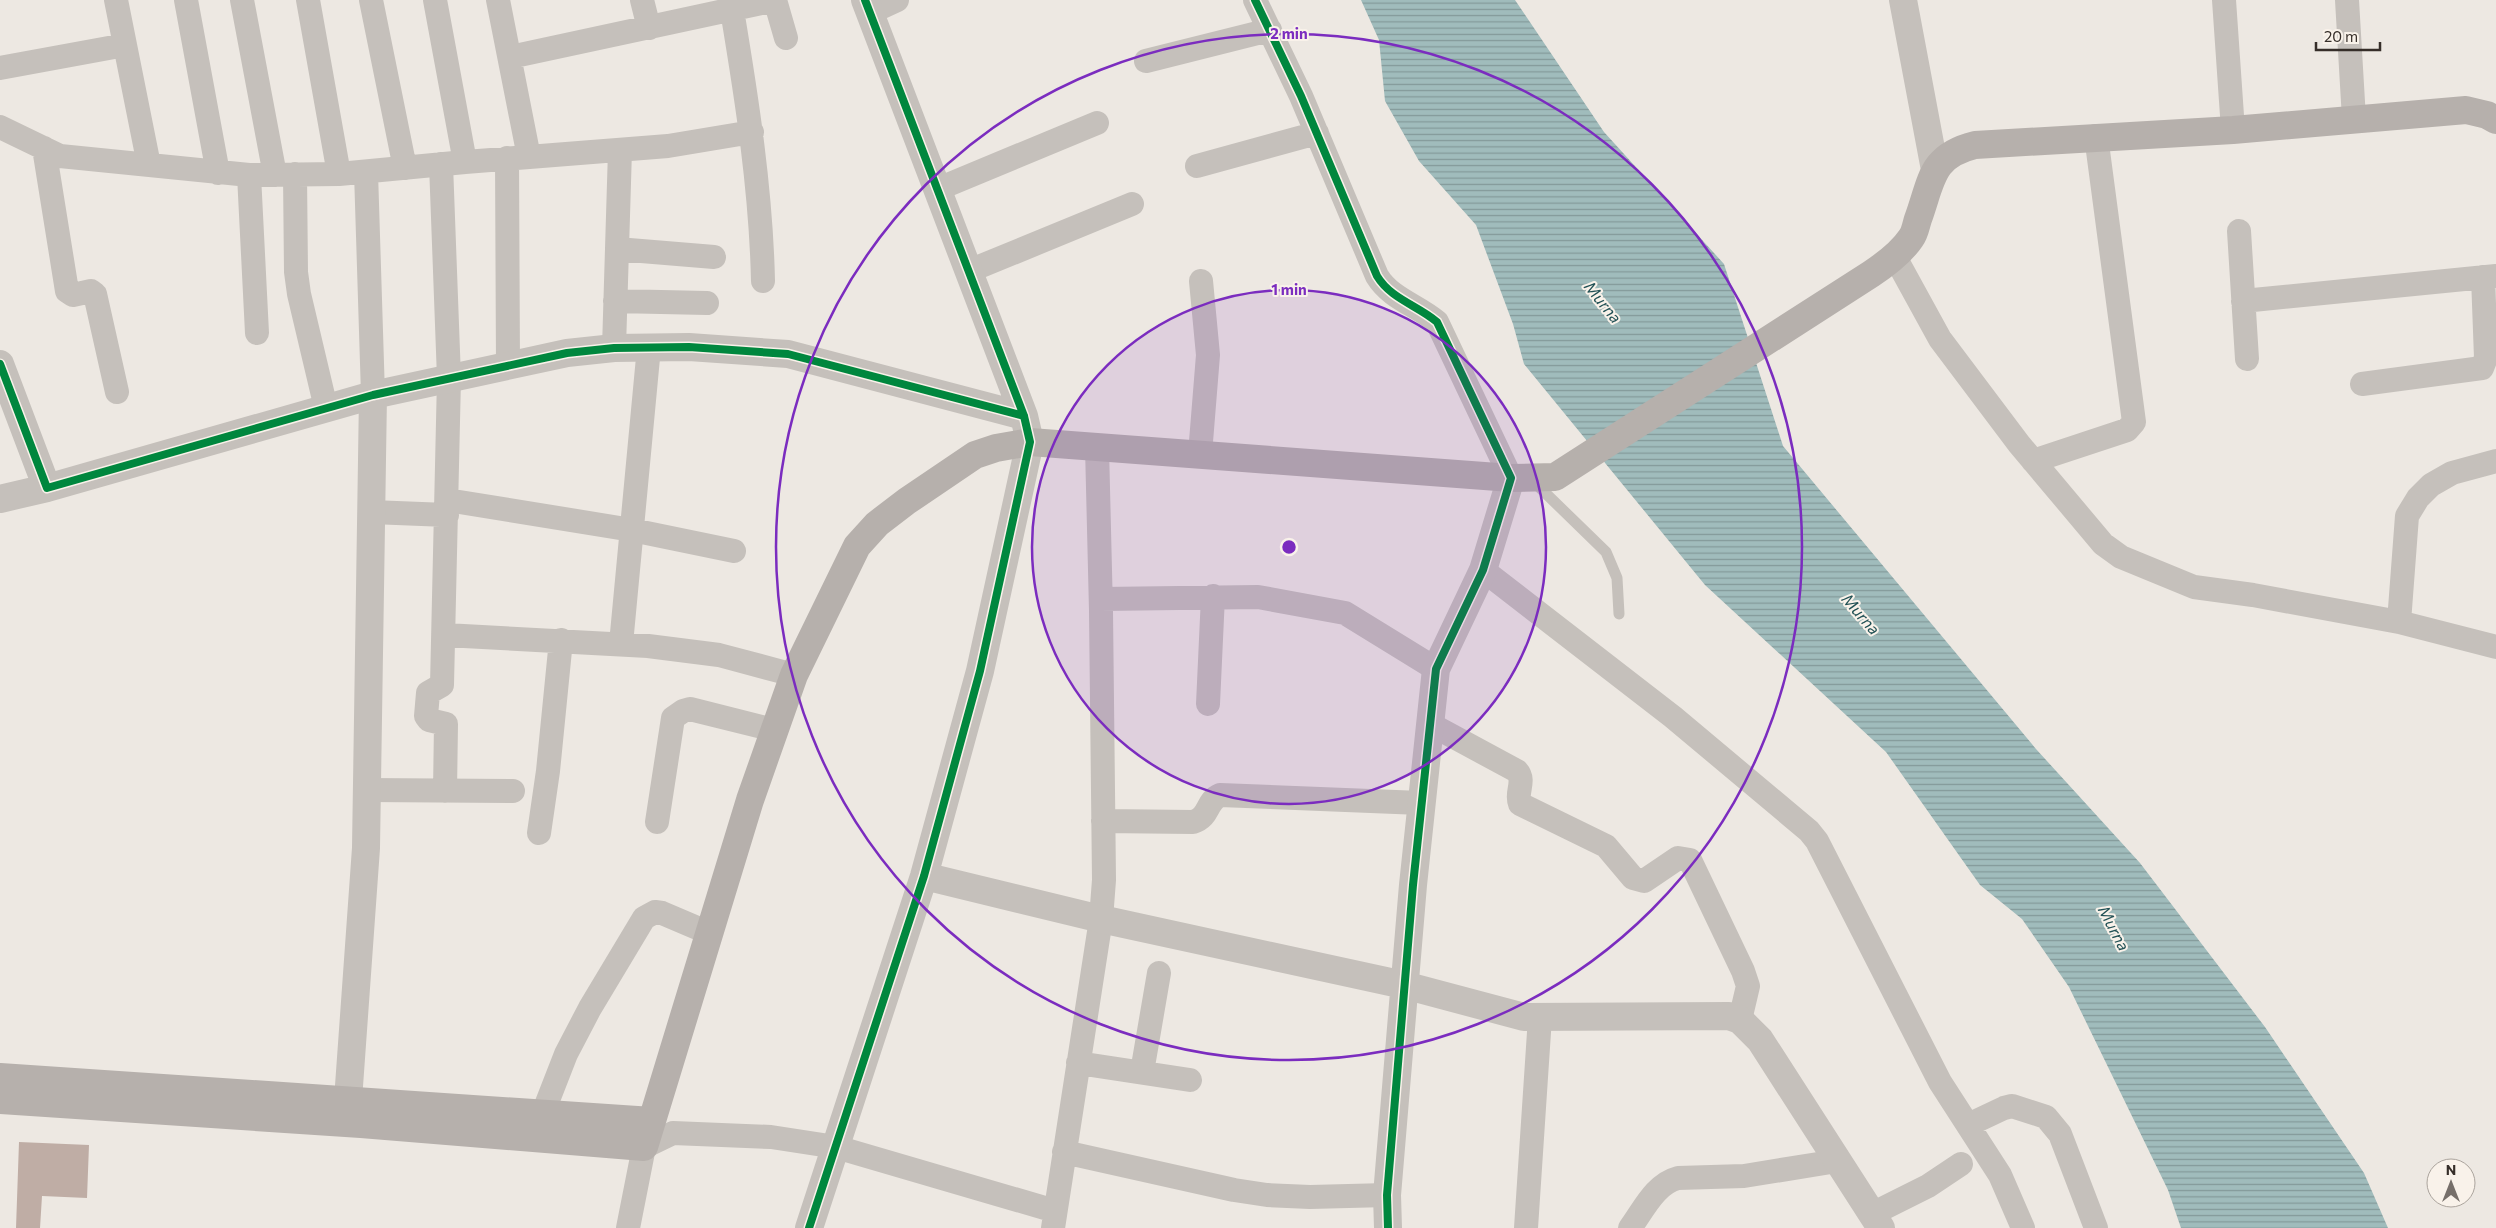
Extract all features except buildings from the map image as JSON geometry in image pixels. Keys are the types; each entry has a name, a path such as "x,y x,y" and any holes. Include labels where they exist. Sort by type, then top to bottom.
{"main road":[{"path":"0,1077 77,1094 361,1124 644,1147 663,1127 709,933 750,800 794,675 857,546 877,524 906,501 975,455 996,448 1027,429 1097,447 1532,477 1815,311 1894,257 1912,237 1935,170 1946,156 1959,149 1975,145 2096,136 2233,130 2466,110 2487,115 2496,120"},
{"path":"0,1100 77,1094 348,1100 543,1113 663,1127"}],"street":[{"path":"116,0 149,165"},
{"path":"186,0 218,172"},
{"path":"242,0 285,174 299,294 326,408"},
{"path":"308,0 339,174"},
{"path":"371,0 405,168"},
{"path":"435,0 464,162"},
{"path":"498,0 510,57 518,157 508,366"},
{"path":"642,0 649,28"},
{"path":"510,57 775,0 786,38"},
{"path":"809,1228 924,876 980,671 1027,429 969,270 868,6 897,0"},
{"path":"1255,0 1316,134 1377,276 1392,294 1428,314 1437,322 1532,477 1482,570 1436,669 1404,985 1387,1195 1388,1228"},
{"path":"1903,0 1935,170"},
{"path":"2224,0 2233,130"},
{"path":"2347,0 2354,119"},
{"path":"732,10 752,132 762,246 763,281"},
{"path":"1146,61 1270,30"},
{"path":"0,68 125,45"},
{"path":"938,189 1097,123"},
{"path":"0,127 60,156 249,175 366,172 518,157 668,146 752,132"},
{"path":"1197,166 1316,134"},
{"path":"2033,461 2127,430 2134,422 2096,136"},
{"path":"44,148 67,292 73,295 91,291 95,294 117,392"},
{"path":"614,348 620,150"},
{"path":"441,164 450,378 445,635 442,682 440,688 428,693 426,716 429,720 445,723 446,726 445,791"},
{"path":"348,1100 366,848 373,395 366,172"},
{"path":"249,175 257,333"},
{"path":"969,270 1132,204"},
{"path":"2239,231 2247,359"},
{"path":"617,249 714,257"},
{"path":"1894,257 1940,339 2033,461 2103,544 2121,558 2194,587 2253,595 2399,622 2496,647"},
{"path":"2243,301 2489,277 2486,358 2482,368 2362,384"},
{"path":"1200,454 1208,355 1201,281"},
{"path":"615,301 707,303"},
{"path":"0,499 47,488 373,395 567,353 614,348 689,346 788,354 1027,429"},
{"path":"621,644 649,347"},
{"path":"0,364 47,488"},
{"path":"663,1127 771,1137 836,1147 1054,1219 1101,919 1103,821 1101,599 1097,447"},
{"path":"2399,622 2407,516 2418,498 2431,485 2452,473 2496,461"},
{"path":"371,512 447,508 632,530 734,551"},
{"path":"1482,570 1673,716 1809,830 1817,841 1940,1082 2000,1175 2023,1228"},
{"path":"1101,599 1213,596 1258,597 1345,613 1436,669"},
{"path":"1208,704 1213,596"},
{"path":"445,635 621,644 719,656 794,675"},
{"path":"539,833 548,771 561,640"},
{"path":"657,822 673,718 677,714 690,710 774,730"},
{"path":"1430,724 1517,770 1521,780 1518,800 1520,804 1596,839 1606,846 1633,878 1638,881 1644,881 1678,858 1690,860 1744,971 1748,986 1740,1020"},
{"path":"367,790 513,792"},
{"path":"1103,821 1192,822 1204,816 1215,798 1220,795 1421,803"},
{"path":"924,876 1101,919 1404,985 1524,1017 1729,1016 1740,1020 1760,1040 1877,1221 1961,1164"},
{"path":"543,1113 566,1054 590,1008 644,918 655,912 662,912 709,933"},
{"path":"1142,1072 1159,973"},
{"path":"1526,1228 1540,1017"},
{"path":"1078,1063 1190,1080"},
{"path":"1968,1124 2012,1106 2046,1117 2060,1134 2096,1228"},
{"path":"628,1228 644,1147"},
{"path":"1064,1152 1234,1190 1310,1197 1387,1195"},
{"path":"1630,1228 1658,1189 1668,1181 1678,1178 1744,1176 1837,1161"}],"lane":[{"path":"1532,477 1606,552 1616,578 1619,614"}],"water":[{"name":"Murna","path":"1361,0 1515,0 1604,132 1724,264 1783,446 2036,749 2140,863 2265,1027 2364,1173 2388,1228 2181,1228 2168,1190 2069,987 2022,919 1980,885 1886,752 1705,585 1524,364 1513,324 1476,225 1419,161 1385,101 1379,40"}],"cycle path":[{"path":"809,1228 924,876 980,671 1030,442 1024,416 865,0"},
{"path":"1255,0 1301,96 1377,276 1389,290 1437,322 1511,478 1483,570 1436,669 1413,885 1387,1195 1388,1228"},
{"path":"0,364 47,488 373,395 567,353 614,348 689,347 788,354 1024,416"}]}
